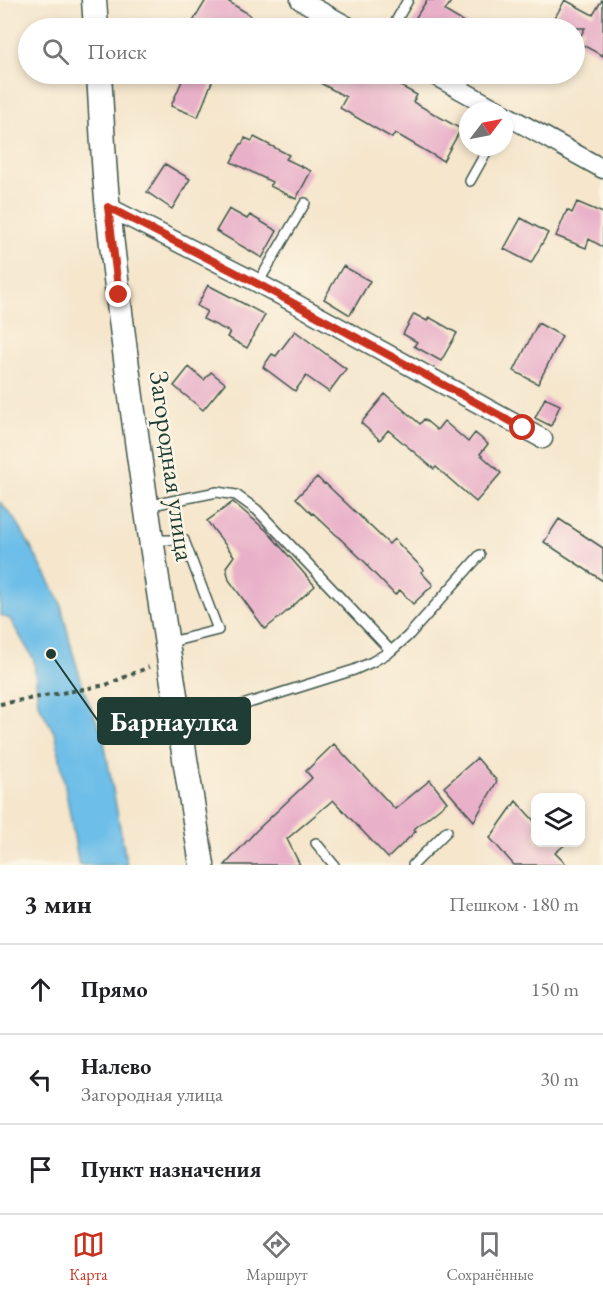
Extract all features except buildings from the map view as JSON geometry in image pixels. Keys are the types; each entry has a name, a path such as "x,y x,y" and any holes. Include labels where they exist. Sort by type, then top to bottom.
{"main road":[{"path":"94,0 95,18"},
{"name":"Загородная улица","path":"100,84 108,207 147,506 202,865"}],"street":[{"path":"300,0 333,18"},
{"path":"449,84 480,102"},
{"path":"513,121 603,169"},
{"path":"108,207 258,284 543,440"}],"lane":[{"path":"398,18 408,0"},
{"path":"470,181 484,156"},
{"path":"258,284 305,203"},
{"path":"147,506 217,492 236,495 257,510 391,651"},
{"path":"152,540 184,540 218,630 168,651"},
{"path":"179,724 354,670 372,662 391,651 408,636 480,555"},
{"path":"413,865 447,831"},
{"path":"316,843 334,865"}],"path":[{"path":"0,704 106,685 168,651"}],"water":[{"path":"0,502 17,522 60,601 86,696 103,736 127,865 79,865 56,736 38,703 34,660 10,619 0,615"}],"place":[{"name":"Барнаулка","path":"51,654"}],"route":[{"path":"119,295 108,207 258,284 523,428"}]}
